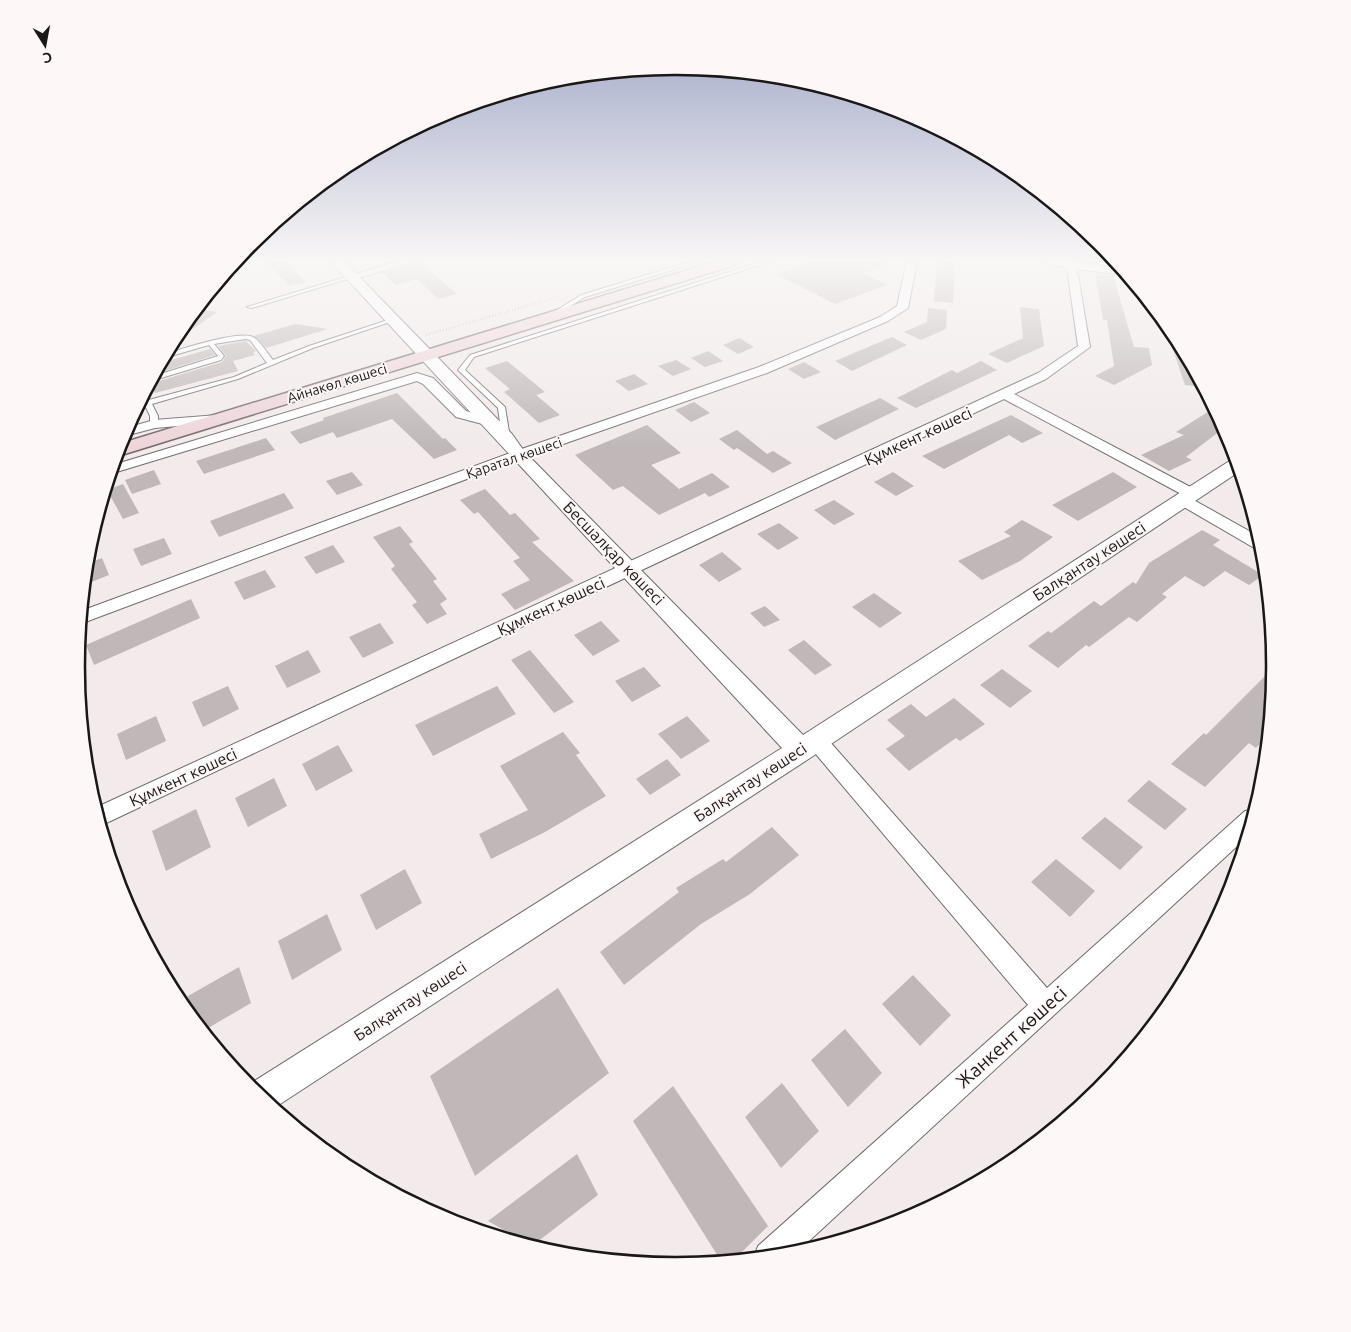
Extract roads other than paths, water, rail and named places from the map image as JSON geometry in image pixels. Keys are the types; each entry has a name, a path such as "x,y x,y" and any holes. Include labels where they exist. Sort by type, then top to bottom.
{"main road":[{"name":"Айнакөл көшесі","path":"126,448 530,324"},
{"path":"214,438 268,405"}],"street":[{"name":"Бесшалқар көшесі","path":"397,324 506,438 518,456 809,745"},
{"name":"Қаратал көшесі","path":"87,615 518,456 763,370 872,324"},
{"name":"Құмкент көшесі","path":"104,814 1006,395 1042,376 1084,348 1080,324"},
{"path":"119,467 417,377 428,381 461,414 490,422"},
{"path":"1006,395 1187,497 1252,539"},
{"path":"134,430 154,424 222,419"},
{"name":"Балқантау көшесі","path":"268,1093 809,745 1232,468"},
{"path":"809,745 1046,1006"},
{"name":"Жанкент көшесі","path":"779,1248 1244,826"}],"lane":[{"path":"154,424 154,416 148,403 236,378 311,347 380,324"},
{"path":"506,438 501,408 461,370 472,356 571,324"},
{"path":"175,353 240,337 252,339 272,364"},
{"path":"160,376 219,359 220,356 210,343"}]}
